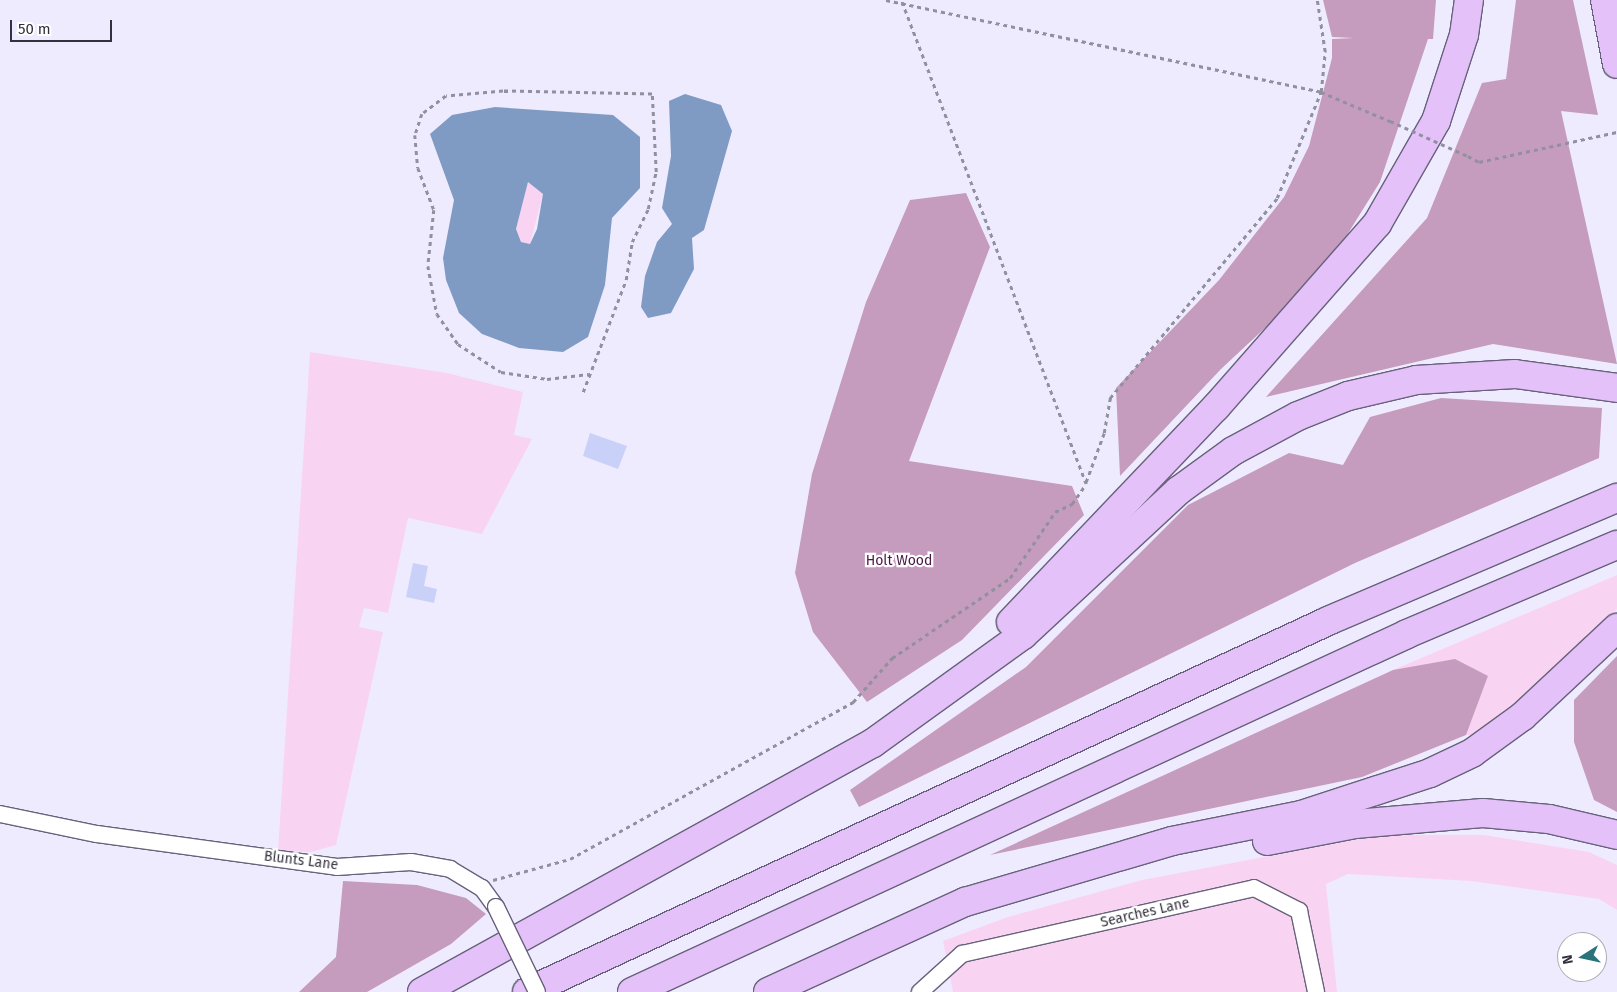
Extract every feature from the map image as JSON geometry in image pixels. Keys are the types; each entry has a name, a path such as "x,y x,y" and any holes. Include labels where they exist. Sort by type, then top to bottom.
{"highway":[{"path":"917,714 1022,611 1216,407 1378,224 1436,122 1464,35 1468,0"},
{"path":"1605,0 1617,64"},
{"path":"422,992 873,743 917,714 1023,635 1178,491 1233,451 1298,416 1348,396 1416,380 1515,374 1607,385"},
{"path":"527,992 1328,621 1617,498"},
{"path":"632,992 1408,634 1617,545"},
{"path":"768,992 965,902 1172,841 1301,815 1430,773 1472,752 1522,716 1617,628"},
{"path":"1048,876 1412,818 1483,813 1549,819 1617,835"}],"street":[{"name":"Blunts Lane","path":"0,814 97,834 337,867 411,862 450,869 482,888 496,907 537,992"},
{"name":"Searches Lane","path":"920,992 962,954 1254,888 1299,911 1316,992"}],"path":[{"path":"886,0 902,1 1321,92 1479,162 1617,132"},
{"path":"482,888 500,874 570,859 853,702 892,658 1010,578 1056,512 1072,504 1086,484 1104,433 1110,398 1277,198 1321,92 1325,52 1317,0"},
{"path":"902,1 1086,484"},
{"path":"583,392 626,280 632,242 648,209 656,172 652,94 503,91 446,96 422,114 415,135 418,168 434,210 428,266 437,314 458,344 501,372 547,379 589,374"}],"shaded area":[{"path":"528,182 543,194 530,244 521,242 516,229"},
{"path":"310,352 447,373 523,392 514,435 532,439 482,534 408,518 388,613 364,608 359,627 383,632 336,845 311,852 278,851"},
{"path":"1617,575 1617,609 1590,639 1537,690 1475,735 1466,735 1488,676 1393,670"},
{"path":"1381,835 1484,835 1589,852 1617,865 1617,910 1599,899 1471,881 1348,874 1326,884 1337,992 953,992 943,941 1008,917 1142,880"}],"green space":[{"path":"1323,0 1436,0 1433,39 1428,39 1380,182 1322,275 1221,369 1120,476 1116,388 1219,280 1284,197 1309,146 1332,58 1332,39 1354,38 1332,37"},
{"path":"1516,0 1573,0 1598,115 1561,111 1617,364 1493,344 1266,397 1427,218 1482,83 1506,79"},
{"name":"Holt Wood","path":"966,193 990,247 909,461 1072,486 1084,515 962,640 867,702 813,632 795,573 812,474 866,302 910,200"},
{"path":"1441,398 1602,408 1599,458 1355,563 859,807 850,790 1026,667 1188,505 1289,453 1343,465 1370,417"},
{"path":"1617,656 1617,812 1594,800 1574,742 1574,700"},
{"path":"1455,659 1488,676 1466,735 1362,777 990,855 1393,670"},
{"path":"343,881 417,885 466,898 486,914 451,944 367,992 299,992 336,957"}],"water":[{"path":"685,94 721,105 732,131 704,230 692,238 694,269 671,313 648,318 641,307 645,276 657,242 672,224 662,208 671,156 669,101"},
{"path":"495,107 613,115 640,137 640,188 612,218 605,285 588,337 563,352 519,348 482,334 459,313 446,280 443,258 454,200 430,134 452,115","holes":["528,182 543,194 537,229 530,244 521,242 516,229"]}],"building":[{"path":"590,433 627,446 618,469 583,456"},
{"path":"413,563 428,566 424,586 437,589 434,603 406,597"}]}
